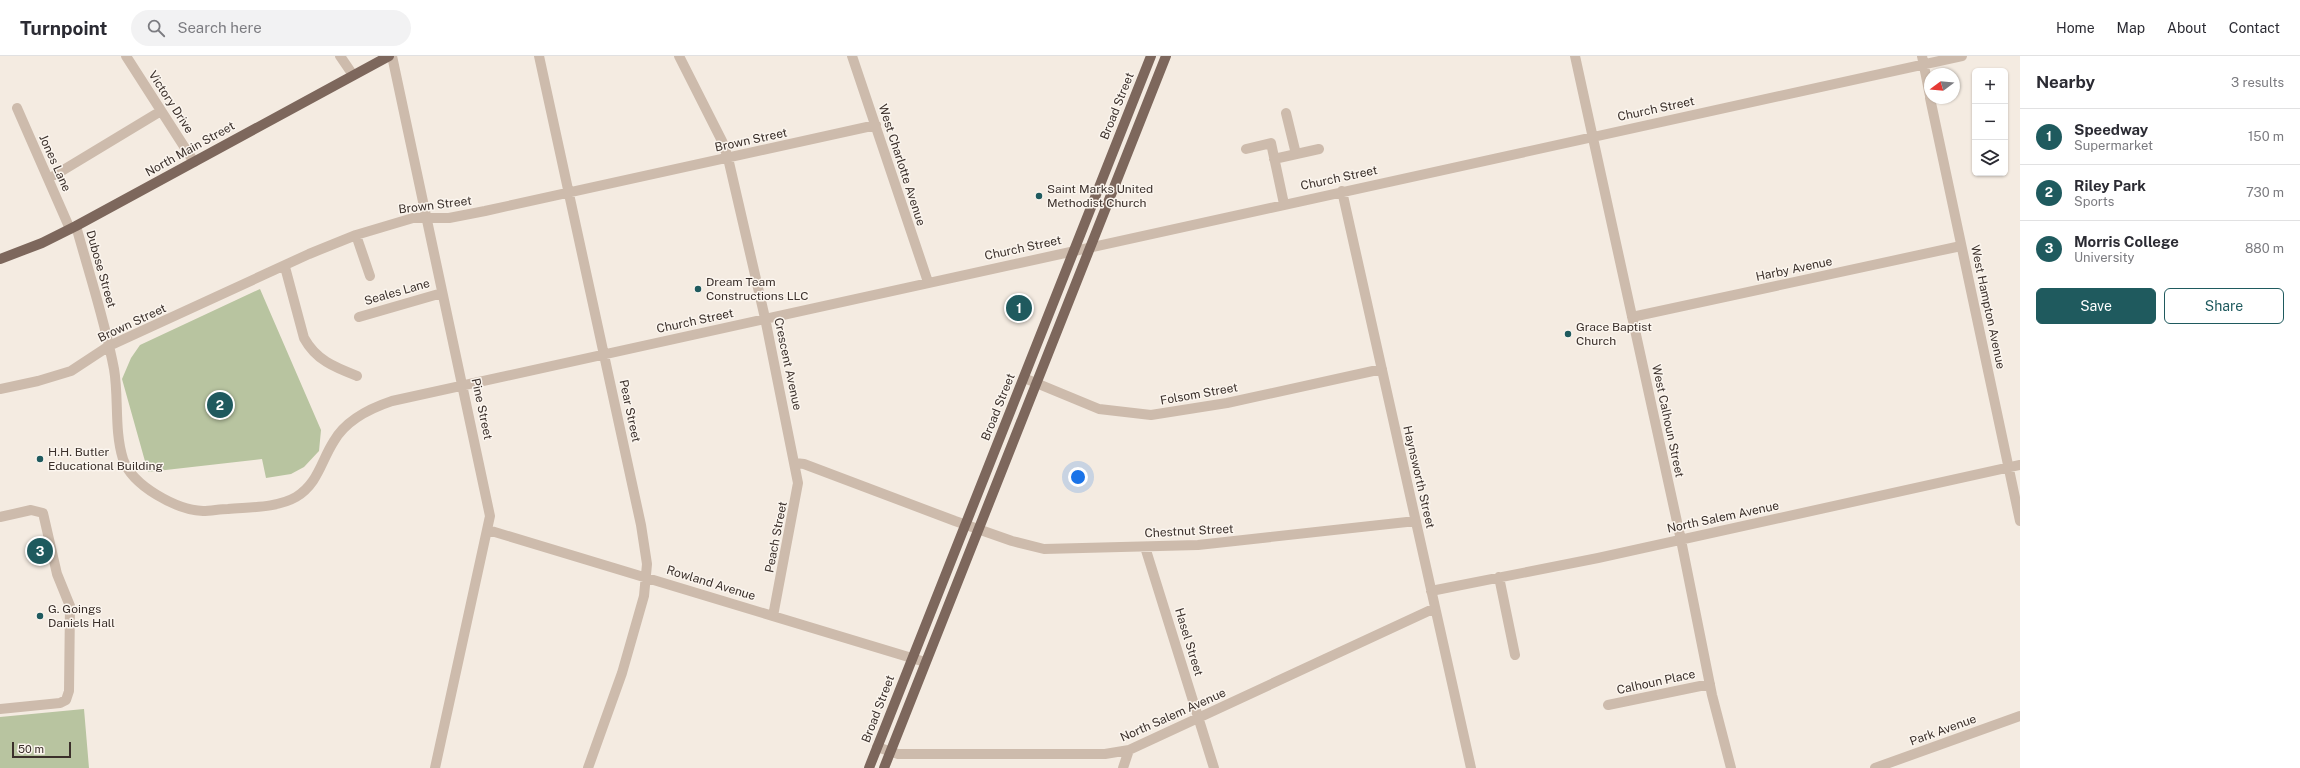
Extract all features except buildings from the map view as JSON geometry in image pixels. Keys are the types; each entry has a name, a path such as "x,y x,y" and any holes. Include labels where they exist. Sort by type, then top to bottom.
{"main road":[{"name":"North Main Street","path":"0,259 42,243 73,227 390,56"},
{"name":"Broad Street","path":"869,768 1151,56"},
{"path":"884,768 1166,56"}],"street":[{"name":"Victory Drive","path":"126,56 194,162"},
{"path":"340,56 353,75"},
{"name":"Pine Street","path":"390,56 464,386 489,505 488,530 435,768"},
{"name":"Pear Street","path":"539,56 641,525 646,556 644,596 632,642 588,768"},
{"name":"Crescent Avenue","path":"679,56 719,135 728,158 765,318 795,463"},
{"name":"West Charlotte Avenue","path":"852,56 928,282"},
{"name":"West Calhoun Street","path":"1575,56 1594,136 1681,540 1710,684 1731,768"},
{"name":"Church Street","path":"138,480 159,496 181,506 203,511 286,502 307,488 318,474 334,440 345,426 363,413 392,400 464,386 1090,246 1594,136 1923,60 1962,56"},
{"name":"West Hampton Avenue","path":"1931,104 2020,521"},
{"name":"Jones Lane","path":"17,108 73,227"},
{"path":"55,175 161,111"},
{"path":"1286,113 1296,154"},
{"name":"Brown Street","path":"0,389 64,374 109,346 285,267 309,254 356,235 413,218 449,218 876,125"},
{"path":"1246,149 1270,143 1284,204"},
{"path":"1274,159 1319,149"},
{"name":"Haynsworth Street","path":"1342,191 1471,768"},
{"name":"Dubose Street","path":"73,227 109,346 116,384 122,453 126,466 138,480"},
{"path":"356,235 370,276"},
{"name":"Harby Avenue","path":"1632,317 1961,246"},
{"path":"285,267 304,338 308,346 320,360 357,376"},
{"name":"Seales Lane","path":"359,317 442,293"},
{"name":"Folsom Street","path":"1024,378 1099,409 1151,415 1227,403 1382,369"},
{"path":"795,463 804,464 965,524"},
{"name":"Peach Street","path":"773,616 796,502 798,483 795,463"},
{"name":"North Salem Avenue","path":"1432,591 1681,540 2020,465"},
{"path":"0,517 31,510 40,511 43,513 58,574 70,606 69,691 66,700 60,703 0,709"},
{"name":"Chestnut Street","path":"965,524 1044,549 1145,547 1232,542 1416,521"},
{"name":"Rowland Avenue","path":"488,530 926,662"},
{"name":"Hasel Street","path":"1145,547 1214,768"},
{"path":"1499,578 1515,655"},
{"name":"North Salem Avenue","path":"878,747 898,754 930,755 1105,754 1129,750 1199,719 1435,608"},
{"name":"Calhoun Place","path":"1608,705 1710,684"},
{"name":"Park Avenue","path":"1875,768 2020,716"},
{"path":"1123,768 1129,750"}],"green space":[{"path":"260,289 321,430 319,451 304,467 291,474 266,478 262,459 148,472 122,379 131,358 140,345"},
{"path":"84,709 89,768 0,768 0,717"}],"place":[{"name":"Saint Marks United Methodist Church","path":"1039,196"},
{"name":"Dream Team Constructions LLC","path":"698,289"},
{"name":"Speedway","path":"1019,308"},
{"name":"Grace Baptist Church","path":"1568,334"},
{"name":"Riley Park","path":"220,405"},
{"name":"H.H. Butler Educational Building","path":"40,459"},
{"name":"Morris College","path":"40,551"},
{"name":"G. Goings Daniels Hall","path":"40,616"}]}
